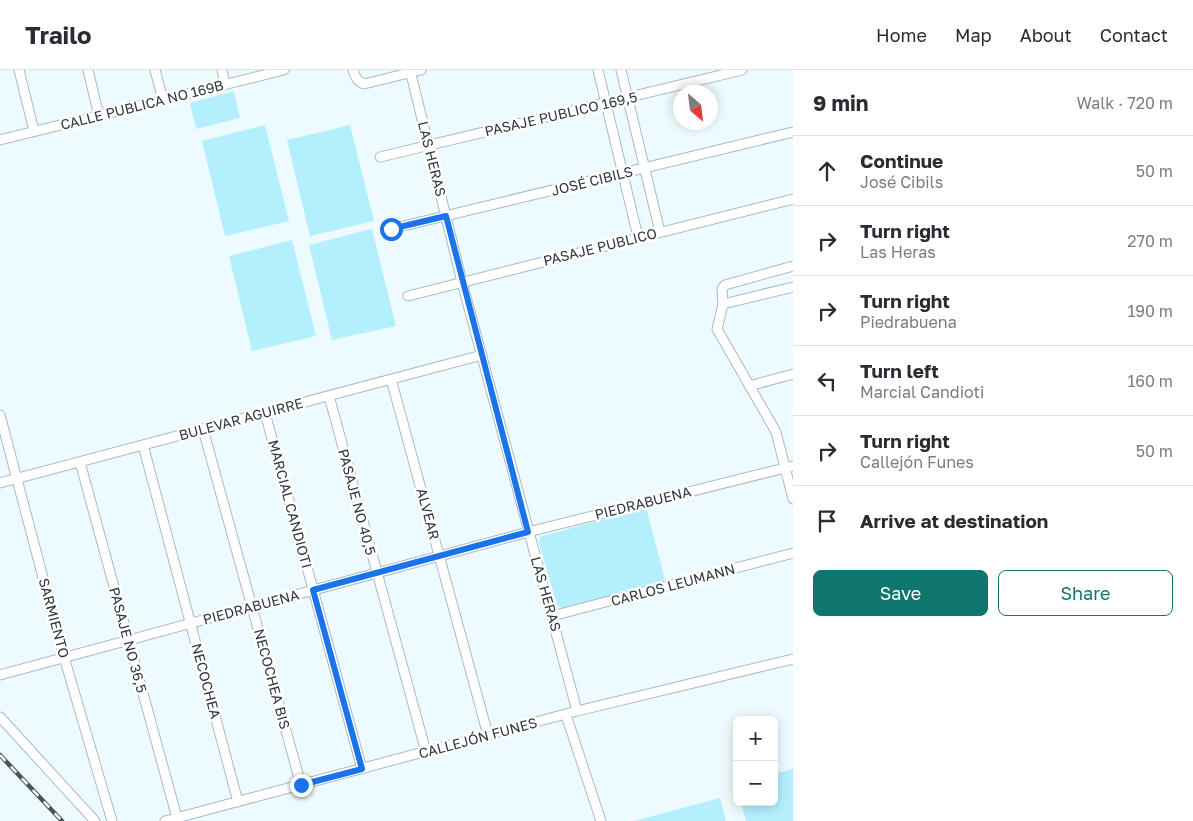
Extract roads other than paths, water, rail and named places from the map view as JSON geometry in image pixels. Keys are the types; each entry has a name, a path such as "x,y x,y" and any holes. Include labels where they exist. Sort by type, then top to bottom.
{"street":[{"path":"19,70 34,131"},
{"path":"88,70 99,116"},
{"path":"155,70 163,100"},
{"path":"222,70 225,85"},
{"name":"CALLE PUBLICA NO 169B","path":"0,140 284,70"},
{"path":"353,70 358,82 364,84 410,71 421,70"},
{"path":"598,70 638,237"},
{"path":"621,70 660,232"},
{"name":"PASAJE PUBLICO 169,5","path":"380,157 742,70"},
{"name":"LAS HERAS","path":"410,71 462,282 577,711"},
{"name":"JOSÉ CIBILS","path":"391,229 793,132"},
{"name":"PASAJE PUBLICO","path":"408,296 793,199"},
{"path":"793,266 725,285 722,289 723,304 717,329 776,432 789,467 793,499"},
{"path":"723,304 793,287"},
{"name":"BULEVAR AGUIRRE","path":"0,483 482,355"},
{"path":"749,386 793,374"},
{"name":"ALVEAR","path":"391,380 488,736"},
{"name":"PASAJE NO 40,5","path":"329,396 426,752"},
{"name":"MARCIAL CANDIOTI","path":"265,413 362,769"},
{"name":"SARMIENTO","path":"0,415 64,657 112,821"},
{"name":"NECOCHEA BIS","path":"203,429 301,785"},
{"name":"NECOCHEA","path":"143,445 238,802"},
{"name":"PASAJE NO 36,5","path":"80,462 177,818"},
{"name":"PIEDRABUENA","path":"0,673 528,532 789,467"},
{"name":"CARLOS LEUMANN","path":"552,616 793,553"},
{"name":"CALLEJÓN FUNES","path":"165,821 577,711 793,659"},
{"path":"566,715 601,821"},
{"path":"0,717 95,821"}],"railway":[{"path":"0,755 62,821"}]}
